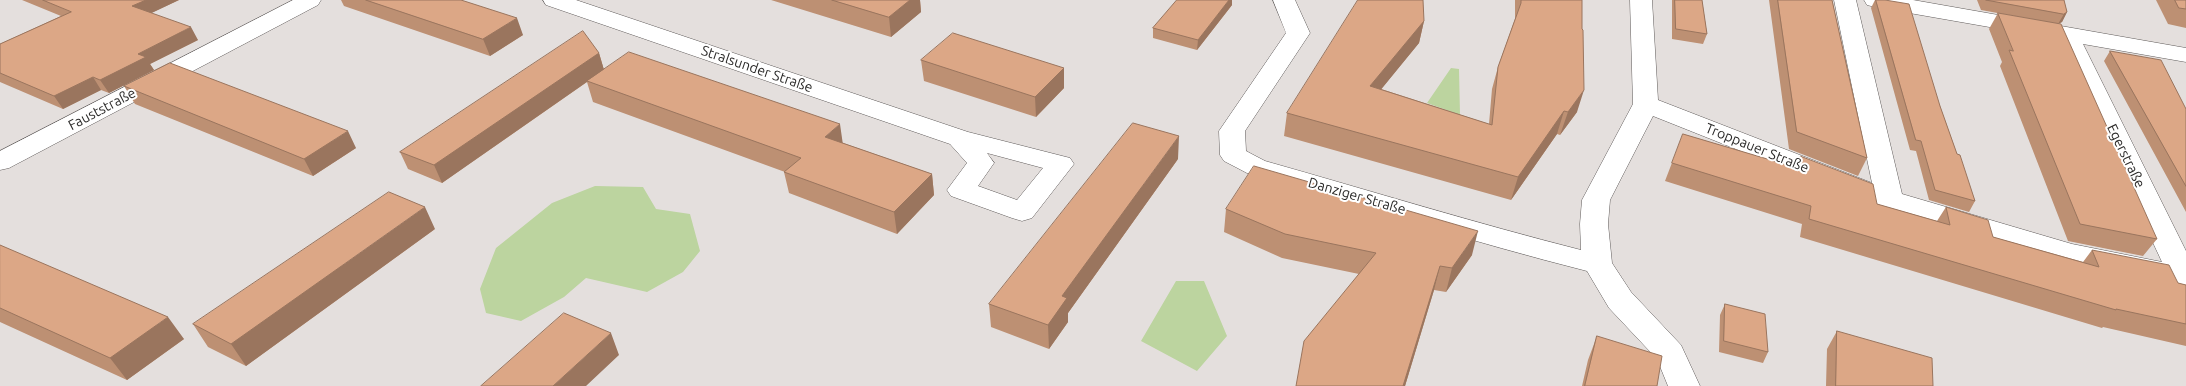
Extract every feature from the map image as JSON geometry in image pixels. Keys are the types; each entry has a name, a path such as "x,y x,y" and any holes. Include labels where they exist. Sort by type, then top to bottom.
{"street":[{"name":"Fauststraße","path":"0,162 310,0"},
{"name":"Stralsunder Straße","path":"554,0 959,138"},
{"name":"Danziger Straße","path":"1284,0 1298,33 1232,130 1233,155 1256,167 1414,212 1495,238 1597,264"},
{"path":"1641,0 1646,104 1596,200 1594,224 1597,264 1620,300 1670,353 1684,386"},
{"path":"1845,0 1889,200"},
{"path":"1875,0 2068,36 2186,55"},
{"name":"Egerstraße","path":"2068,36 2185,277"},
{"name":"Troppauer Straße","path":"1646,104 1889,200 2071,254 2185,277"}],"green space":[{"path":"1451,68 1459,69 1460,115 1427,103"},
{"path":"595,186 643,187 656,209 690,214 700,251 683,272 647,292 586,278 564,297 521,321 486,313 480,289 496,248 552,203"},
{"path":"1176,281 1204,281 1227,336 1197,371 1141,341"}],"building":[{"path":"43,0 146,0 132,6 191,27 138,54 146,57 100,80 93,77 54,96 0,73 0,44 71,12"},
{"path":"366,0 461,0 517,18 483,39"},
{"path":"832,0 910,0 889,17"},
{"path":"1177,0 1229,0 1198,40 1153,28"},
{"path":"1358,0 1423,0 1424,21 1370,86 1492,125 1498,67 1521,0 1582,0 1584,90 1568,112 1564,111 1518,177 1287,113"},
{"path":"1675,0 1702,0 1707,34 1676,29"},
{"path":"1778,0 1832,0 1867,158 1797,132"},
{"path":"1876,0 1909,4 1940,106 1957,154 1960,155 1975,201 1935,190 1921,141 1916,140"},
{"path":"1986,0 2064,0 2067,12 2064,14"},
{"path":"2175,0 2186,0 2186,9 2179,8"},
{"path":"1998,13 2061,24 2157,239 2080,224 2009,50 2013,51"},
{"path":"583,31 599,53 434,165 400,152"},
{"path":"953,33 1064,68 1035,97 921,60"},
{"path":"2110,51 2161,60 2186,109 2186,186"},
{"path":"629,52 840,124 825,137 932,174 894,212 784,172 801,158 587,81"},
{"path":"170,63 348,131 304,159 124,86"},
{"path":"1133,123 1179,136 1062,296 1067,298 1048,325 989,304"},
{"path":"1683,134 1801,169 1800,156 1873,184 1877,204 1950,225 1946,207 1988,220 1993,237 2099,267 2092,250 2169,265 2178,283 2186,285 2186,324 2116,310 1809,219 1811,206 1672,163"},
{"path":"1254,166 1478,231 1452,268 1440,266 1403,386 1296,386 1304,341 1376,253 1285,234 1226,209"},
{"path":"389,192 425,207 231,344 193,324"},
{"path":"0,245 168,317 110,358 0,308"},
{"path":"1725,304 1765,314 1768,352 1724,341"},
{"path":"564,313 611,333 553,386 481,386"},
{"path":"1837,331 1932,358 1933,386 1836,386"},
{"path":"1597,336 1662,356 1657,386 1585,386"}]}
